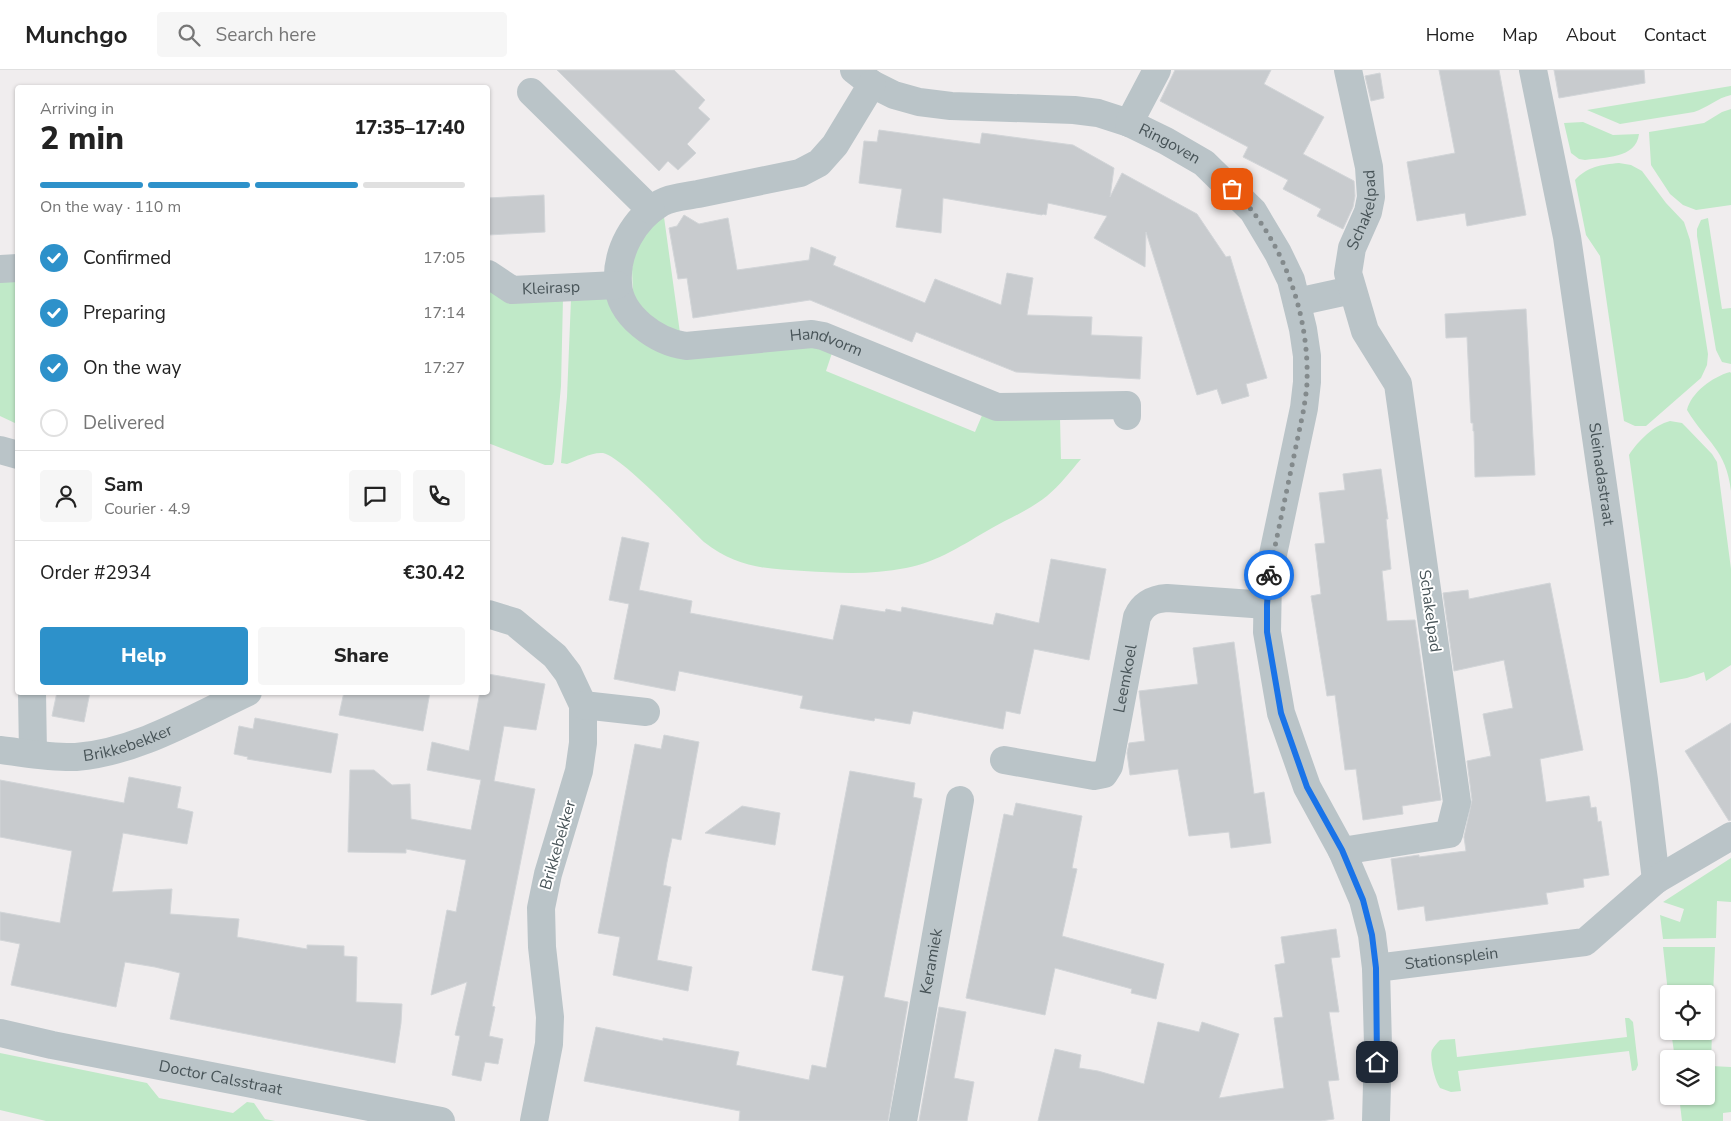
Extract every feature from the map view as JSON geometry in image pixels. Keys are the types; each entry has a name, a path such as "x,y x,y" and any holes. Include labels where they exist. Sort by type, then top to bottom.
{"street":[{"path":"1129,123 1157,70"},
{"name":"Schakelpad","path":"1342,850 1449,834 1457,802 1398,384 1365,331 1348,273 1352,248 1368,212 1371,197 1369,167 1348,70"},
{"name":"Sleinadastraat","path":"1532,70 1567,237 1644,780 1656,880"},
{"name":"Ringoven","path":"863,77 894,95 919,102 951,106 1074,110 1098,113 1129,123 1166,141 1204,163 1253,212 1278,253 1297,302 1306,347 1308,382 1268,578 1267,632 1281,713 1307,787 1342,850 1363,900 1372,935 1376,968"},
{"name":"Handvorm","path":"863,77 834,145 819,162 800,173 663,201 636,224 626,242 619,267 618,285 622,300 630,313 648,331 678,345 686,346 801,334 818,335 997,407 1127,405 1127,416"},
{"path":"531,92 652,210"},
{"path":"0,269 15,268"},
{"name":"Kleirasp","path":"490,275 512,290 618,285"},
{"path":"1297,302 1352,290"},
{"path":"0,450 15,454"},
{"name":"Leemkoel","path":"1004,760 1094,776 1104,774 1109,766 1137,617 1141,609 1155,599 1167,598 1267,605"},
{"name":"Brikkebekker","path":"490,615 514,622 555,656 568,672 582,705 583,743 579,771 548,874 541,908 542,946 550,1017 549,1044 534,1121"},
{"path":"32,695 33,754"},
{"name":"Brikkebekker","path":"0,750 75,757 104,753 135,744 241,695"},
{"path":"582,705 646,712"},
{"name":"Keramiek","path":"903,1121 960,800"},
{"name":"Stationsplein","path":"1376,968 1585,942 1656,880 1731,836"},
{"path":"1376,968 1378,1046 1376,1121"},
{"name":"Doctor Calsstraat","path":"0,1033 52,1045 441,1121"}],"green space":[{"path":"1731,86 1731,95 1694,112 1620,124 1587,110"},
{"path":"1731,109 1731,205 1696,210 1683,205 1670,194 1651,165 1649,132 1704,123"},
{"path":"1583,122 1613,135 1639,134 1637,142 1632,148 1618,155 1585,160 1579,159 1571,153 1564,123"},
{"path":"1619,163 1631,165 1642,171 1666,203 1684,222 1690,240 1708,354 1707,365 1701,378 1646,426 1635,426 1624,421 1600,256 1586,235 1575,180 1590,169"},
{"path":"664,217 680,333 649,317 633,296 632,269 634,256 641,240 650,228"},
{"path":"1708,218 1722,309 1731,308 1731,364 1722,362 1716,350 1697,236 1697,229 1701,220"},
{"path":"15,278 15,423 0,416 0,279"},
{"path":"490,286 563,298 561,386 554,462 552,465 545,465 490,444"},
{"path":"606,298 640,337 813,342 833,350 826,371 975,432 983,413 1060,418 1061,459 1081,459 1047,496 1034,505 950,552 918,565 880,572 842,573 763,568 739,562 704,542 638,478 612,457 598,453 567,464 561,463 567,397 571,299"},
{"path":"1730,372 1731,491 1725,465 1715,447 1687,410 1693,398 1703,386"},
{"path":"1670,421 1682,423 1712,454 1717,462 1731,569 1731,665 1706,681 1704,672 1687,678 1660,683 1629,455 1647,434 1658,426"},
{"path":"1731,858 1731,902 1717,901 1716,938 1663,939 1660,915 1680,922 1684,909 1663,902"},
{"path":"1663,947 1715,947 1713,985 1667,985"},
{"path":"1625,1018 1629,1018 1633,1022 1638,1065 1636,1070 1632,1071 1629,1051 1458,1071 1461,1091 1451,1092 1440,1088 1434,1075 1431,1054 1440,1040 1455,1039 1457,1057 1627,1037"},
{"path":"1672,1040 1712,1040 1711,1050 1674,1050"},
{"path":"0,1053 147,1083 159,1098 233,1113 247,1102 254,1103 265,1119 275,1121 46,1121 0,1110"},
{"path":"1715,1066 1731,1067 1731,1112 1723,1113 1723,1121 1682,1121 1680,1105 1715,1105"}],"building":[{"path":"557,70 674,70 705,100 698,108 710,119 687,144 696,153 678,170 668,161 659,171"},
{"path":"1175,70 1271,70 1264,84 1324,117 1303,154 1354,181 1355,196 1353,207 1343,229 1317,216 1321,209 1283,189 1288,180 1243,157 1248,147 1160,101"},
{"path":"1439,70 1499,70 1526,215 1467,226 1465,213 1417,221 1407,162 1455,153"},
{"path":"1554,70 1644,70 1645,83 1559,98"},
{"path":"1380,73 1384,98 1371,101 1365,76"},
{"path":"879,130 980,144 982,133 1073,145 1114,168 1110,197 1122,173 1197,214 1226,257 1230,256 1267,378 1246,384 1249,396 1222,404 1217,389 1197,395 1146,232 1145,267 1094,238 1107,216 1048,203 1046,215 1042,215 943,198 941,233 896,227 902,189 859,183 864,141 877,142"},
{"path":"544,195 545,232 490,235 490,198"},
{"path":"684,215 699,224 728,218 737,270 809,260 811,247 836,257 833,265 925,303 935,279 1001,305 1007,273 1033,278 1027,315 1092,317 1091,335 1142,337 1140,379 1016,372 916,332 912,342 810,300 693,318 687,278 678,279 669,228 677,226"},
{"path":"1526,309 1535,475 1475,477 1474,431 1473,423 1471,423 1467,337 1446,338 1445,314"},
{"path":"1381,469 1388,519 1386,519 1391,569 1382,571 1387,621 1415,620 1441,800 1402,806 1403,814 1363,820 1356,769 1345,770 1335,695 1327,696 1311,596 1321,594 1315,544 1325,543 1319,493 1345,490 1343,474"},
{"path":"622,537 649,543 639,590 692,601 690,613 833,640 841,605 885,612 886,609 901,612 902,607 993,625 996,613 1039,623 1051,559 1106,569 1089,660 1034,649 1020,714 1006,711 1003,729 913,711 910,724 875,718 874,721 800,708 803,696 679,671 675,691 614,679 629,604 609,600"},
{"path":"1550,583 1583,750 1540,759 1546,802 1589,796 1591,808 1596,807 1598,822 1601,821 1609,875 1583,879 1584,887 1546,893 1548,904 1426,921 1424,906 1398,910 1391,859 1466,851 1464,837 1472,800 1467,761 1491,756 1483,714 1513,708 1504,660 1454,671 1443,593 1468,590 1469,599"},
{"path":"1234,642 1254,794 1264,792 1271,843 1231,848 1229,832 1189,836 1178,769 1130,775 1127,753 1129,743 1145,741 1139,691 1198,684 1193,648"},
{"path":"490,674 545,684 536,730 504,726 494,781 535,789 492,1006 495,1007 489,1036 503,1039 498,1064 485,1062 481,1081 452,1075 460,1036 455,1035 467,982 431,995 447,910 456,912 466,860 406,849 406,853 348,852 350,770 374,770 392,785 410,784 411,819 471,830 481,780 427,770 432,742 469,751 479,695 490,695"},
{"path":"56,695 89,695 84,722 52,716"},
{"path":"343,695 429,695 423,731 339,715"},
{"path":"255,718 338,734 331,773 247,759 248,757 234,754 239,726 253,729"},
{"path":"1731,723 1731,820 1729,821 1685,751"},
{"path":"664,735 699,742 681,840 672,838 667,862 663,885 671,887 657,960 692,967 688,991 613,975 620,937 598,933 635,744 661,749"},
{"path":"850,771 915,783 913,797 922,799 884,997 908,1002 888,1121 739,1121 740,1111 584,1081 596,1027 663,1041 663,1038 739,1052 736,1065 809,1080 812,1065 826,1068 844,976 812,970"},
{"path":"129,777 181,787 177,808 193,812 187,844 123,833 112,892 172,889 170,914 239,919 237,937 307,949 307,945 344,946 344,956 357,957 356,1002 402,1004 395,1063 170,1019 180,973 155,967 125,962 116,1007 11,985 20,944 0,940 0,912 60,923 72,851 0,837 0,780 124,803"},
{"path":"1016,803 1082,816 1072,868 1077,869 1062,936 1164,964 1156,999 1131,993 1132,989 1055,968 1045,1015 966,998 1004,814 1013,816"},
{"path":"742,806 780,813 775,845 705,833"},
{"path":"1336,929 1340,957 1331,958 1339,1012 1329,1012 1339,1080 1328,1081 1334,1119 1321,1121 1038,1121 1055,1049 1081,1055 1079,1068 1098,1071 1144,1084 1158,1022 1199,1032 1202,1022 1239,1034 1219,1098 1284,1088 1274,1018 1283,1017 1275,965 1285,963 1281,937"},
{"path":"939,1007 966,1012 954,1078 974,1082 967,1121 919,1121"}],"way so far":[{"path":"1232,189 1253,212 1278,253 1297,302 1307,356 1308,382 1304,408 1269,575"}],"route":[{"path":"1269,575 1267,632 1281,713 1307,787 1342,850 1363,900 1372,935 1376,968 1377,1062"}]}
